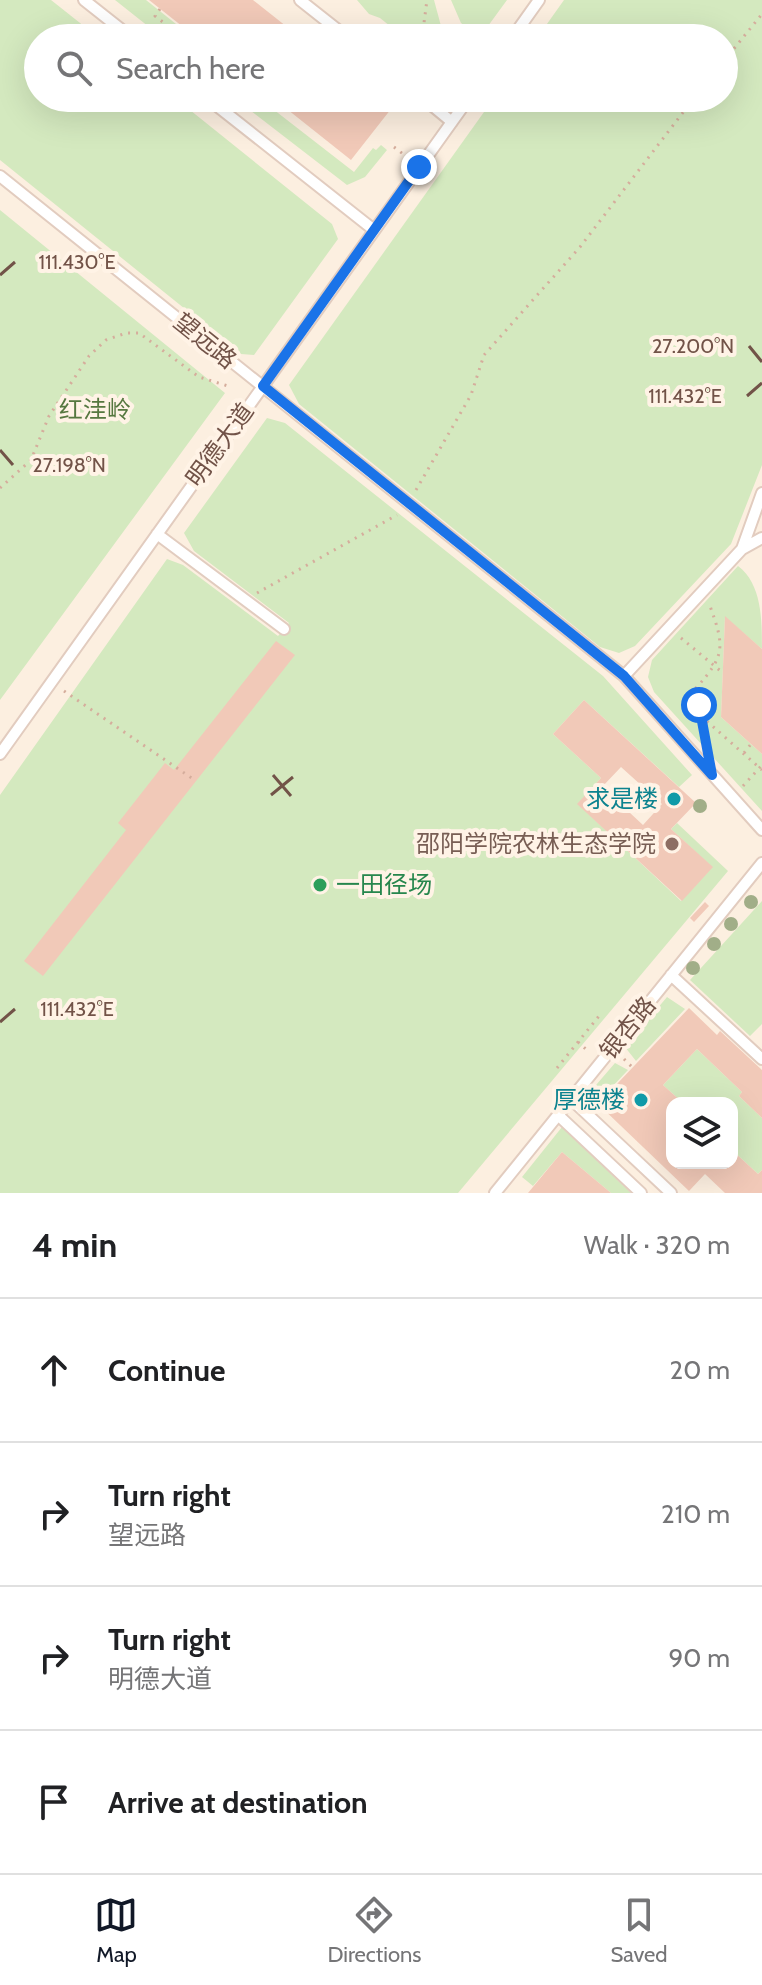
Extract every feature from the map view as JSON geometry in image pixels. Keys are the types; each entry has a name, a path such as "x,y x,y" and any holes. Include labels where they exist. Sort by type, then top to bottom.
{"lane":[{"path":"84,0 114,24"},
{"path":"300,0 330,24"},
{"path":"522,24 539,0"},
{"path":"225,112 374,230"},
{"path":"440,112 452,122"},
{"name":"明德大道","path":"0,754 459,112"},
{"name":"望远路","path":"0,176 624,676 762,830"},
{"path":"742,549 762,493"},
{"path":"157,534 284,629"},
{"path":"624,676 742,549 762,538"},
{"name":"银杏路","path":"495,1193 762,863"},
{"path":"671,975 762,1059"},
{"path":"571,1099 671,1193"},
{"path":"558,1115 641,1193"}],"path":[{"path":"424,24 427,0"},
{"path":"160,9 155,16 165,24"},
{"path":"738,44 762,14"},
{"path":"245,600 394,519 408,503 471,395 484,355 580,247 683,112"},
{"path":"0,488 31,460 49,416 89,356 106,340 126,333 139,333 199,377 228,386"},
{"path":"707,746 696,688 715,667 720,631 708,599"},
{"path":"669,628 723,673"},
{"path":"51,682 196,781"},
{"path":"699,705 721,713"},
{"path":"701,716 761,767 733,798"},
{"path":"744,753 751,744"},
{"path":"557,1068 599,1016"}],"green space":[{"path":"0,0 51,0 81,24 24,24 24,112 192,112 332,224 338,239 254,355 241,354 0,160"},
{"path":"115,0 146,0 176,24 145,24"},
{"path":"357,0 434,0 440,24 388,24 369,14"},
{"path":"451,0 507,0 489,24 461,23"},
{"path":"564,0 762,0 762,465 731,544 635,646 619,653 600,647 299,404 289,385 484,112 738,112 738,24 547,24"},
{"path":"252,112 277,112 354,172 373,148 376,150 381,145 387,150 365,177 347,185"},
{"name":"红洼岭","path":"0,210 225,393 0,700"},
{"name":"一田径场","path":"267,418 285,423 603,676 692,775 679,787 584,700 553,734 601,778 578,804 681,901 712,867 671,829 677,823 728,871 458,1193 0,1193 0,795 167,559 183,565 278,636 289,623 194,551 184,533"},
{"path":"738,566 752,582 759,603 762,649 725,617 721,717 762,754 762,811 654,692 648,677 652,660"},
{"path":"762,901 762,1024 750,1036 690,980"},
{"path":"667,997 685,1009 636,1061 625,1047"},
{"path":"697,1049 742,1092 739,1096 762,1118 762,1170 758,1174 738,1156 738,1097 676,1097 663,1085"},
{"path":"615,1063 628,1070 597,1103 590,1092"},
{"path":"562,1127 631,1193 611,1193 562,1152 533,1186 522,1177"}],"building":[{"path":"149,0 253,0 283,24 179,24"},
{"path":"291,112 389,112 351,160"},
{"path":"725,616 762,649 762,754 721,717"},
{"path":"276,641 295,655 43,976 24,961 126,830 118,823 165,763 174,770"},
{"name":"求是楼","path":"584,700 696,803 671,829 713,867 682,901 577,804 601,778 553,734","holes":["621,767 662,804 643,825 602,787"]},
{"path":"705,902 709,906 694,922 690,918"},
{"name":"厚德楼","path":"689,1008 717,1035 720,1031 762,1070 762,1118 739,1096 742,1092 697,1049 663,1085 676,1097 666,1097 666,1169 738,1169 738,1156 758,1174 762,1170 762,1193 725,1193 705,1174 689,1191 598,1104"},
{"path":"562,1152 611,1193 528,1193"}],"place":[{"name":"求是楼","path":"674,799"},
{"name":"邵阳学院农林生态学院","path":"672,844"},
{"name":"一田径场","path":"320,885"},
{"name":"厚德楼","path":"641,1100"}],"route":[{"path":"419,167 263,386 624,676 712,775 699,705"}]}
